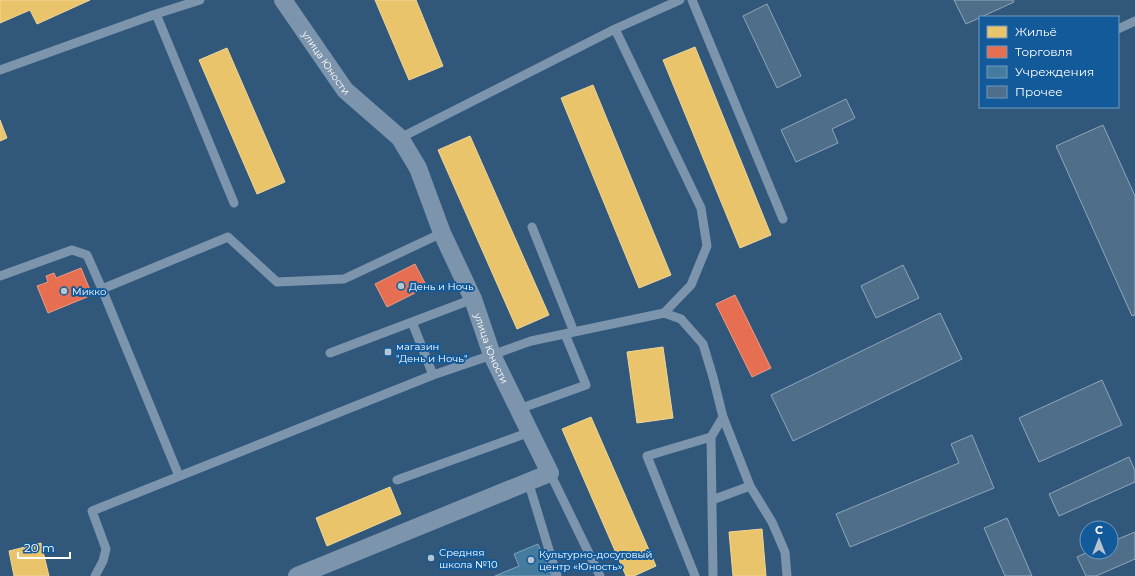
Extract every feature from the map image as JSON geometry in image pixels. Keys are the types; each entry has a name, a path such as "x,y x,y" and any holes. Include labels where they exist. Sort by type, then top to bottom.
{"street":[{"name":"улица Юности","path":"283,0 345,90 400,138 418,168 442,233 472,299 492,356 550,473"},
{"path":"296,576 550,473"}],"lane":[{"path":"0,70 156,14 200,0"},
{"path":"400,138 615,29 680,0"},
{"path":"692,0 783,219"},
{"path":"156,14 234,203"},
{"path":"1119,29 1135,21"},
{"path":"615,29 701,208 707,246 691,285 664,313"},
{"path":"519,409 586,385 570,333 532,227"},
{"path":"102,289 228,238 277,282 344,279 442,233"},
{"path":"0,276 72,250 87,255 179,476"},
{"path":"330,353 472,299"},
{"path":"95,576 103,561 106,549 92,510 432,375 492,356 531,341 664,313 681,319 703,344 723,417 750,486 772,522 785,552 787,576"},
{"path":"412,322 432,375"},
{"path":"713,576 710,437 723,417"},
{"path":"397,480 530,432"},
{"path":"695,576 648,456 710,437"},
{"path":"550,473 600,576"},
{"path":"528,482 557,576"},
{"path":"712,500 750,486"}],"building: Жильё":[{"path":"0,0 90,0 37,24 30,10 0,23"},
{"path":"375,0 416,0 443,66 409,80"},
{"path":"695,47 771,235 740,248 663,60"},
{"path":"227,48 285,182 257,194 199,60"},
{"path":"593,85 671,275 639,288 561,98"},
{"path":"0,120 7,138 0,141"},
{"path":"470,136 549,315 517,329 438,150"},
{"path":"663,347 673,418 637,423 627,352"},
{"path":"591,417 656,566 634,576 626,576 562,429"},
{"path":"390,487 401,514 327,546 316,518"},
{"path":"762,529 766,576 733,576 729,532"},
{"path":"41,543 49,576 14,576 9,551"}],"building: Торговля":[{"name":"День и Ночь","path":"415,264 427,287 387,307 375,284"},
{"name":"Микко","path":"81,268 92,295 48,313 37,286 48,282 46,276 54,273 56,278"},
{"path":"735,295 771,368 752,377 716,304"}],"building: Учреждения":[{"name":"Культурно-досуговый центр «Юность»","path":"538,544 552,576 495,576 519,566 514,554"}],"building: Прочее":[{"path":"954,0 1013,0 1014,2 983,16 979,16 979,18 966,24"},
{"path":"767,4 801,76 777,88 743,16"},
{"path":"846,99 855,118 832,129 838,143 796,162 781,130"},
{"path":"1103,125 1135,196 1135,315 1132,316 1056,146"},
{"path":"903,265 919,298 876,318 861,286"},
{"path":"940,313 962,359 793,441 771,395"},
{"path":"1102,380 1122,425 1039,462 1019,418"},
{"path":"972,435 994,488 850,547 836,514 959,463 951,444"},
{"path":"1129,457 1135,471 1135,482 1059,516 1049,494"},
{"path":"1007,518 1032,576 1005,576 984,528"},
{"path":"1135,532 1135,559 1096,576 1086,576 1077,557 1079,556 1079,560 1119,560 1119,539"}],"place":[{"name":"День и Ночь","path":"401,286"},
{"name":"Микко","path":"64,291"},
{"name":"магазин \"День и Ночь\"","path":"388,352"},
{"name":"Средняя школа №10","path":"431,558"},
{"name":"Культурно-досуговый центр «Юность»","path":"531,560"}]}
